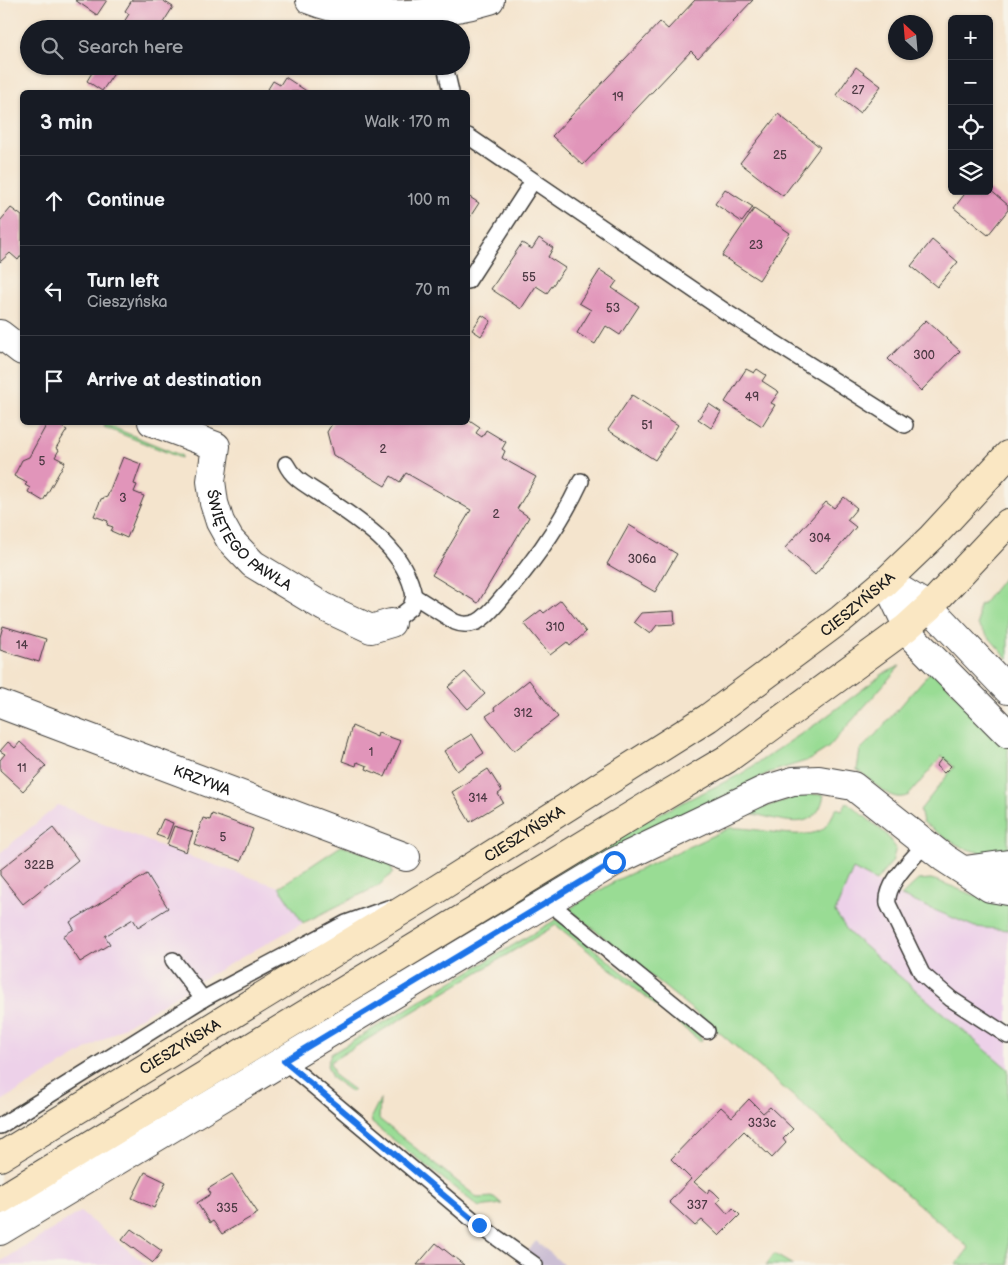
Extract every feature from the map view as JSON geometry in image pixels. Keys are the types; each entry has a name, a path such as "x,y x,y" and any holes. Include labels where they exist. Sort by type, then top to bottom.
{"main road":[{"name":"CIESZYŃSKA","path":"0,1157 434,891 708,718 841,619 886,580 932,537 1008,455"},
{"path":"0,1200 576,849 728,759 906,628 929,608 1008,523"}],"street":[{"path":"310,0 354,10 431,20"},
{"path":"441,20 490,0"},
{"path":"0,334 20,349"},
{"name":"ŚWIĘTEGO PAWŁA","path":"160,425 216,446 211,481 214,503 230,540 253,564 324,607 371,629 391,623"},
{"path":"886,580 929,608 1008,690"},
{"path":"886,580 906,628 922,648 1008,734"},
{"name":"KRZYWA","path":"0,704 406,857"},
{"path":"0,1231 614,862 764,790 793,781 819,780 853,786 926,843 990,888 1008,891"},
{"path":"965,870 1008,864"}],"lane":[{"path":"447,75 451,90"},
{"path":"470,137 726,312 906,425"},
{"path":"470,278 533,181"},
{"path":"286,464 293,476 358,520 379,537 393,552 407,573 414,596 411,608 391,623"},
{"path":"414,596 454,622 461,624 478,621 488,613 530,567 581,481"},
{"path":"926,843 894,883 887,895 888,904 922,974 951,999 1008,1036"},
{"path":"1,1124 203,1000 346,923 434,891"},
{"path":"547,901 707,1032"},
{"path":"173,960 203,1000"},
{"path":"284,1061 479,1225 535,1265"}],"shaded area":[{"path":"58,805 173,851 279,887 303,923 208,976 0,1102 0,853"},
{"path":"853,869 901,896 975,927 1008,930 1008,1069 849,933 835,912"},
{"path":"80,1212 147,1265 0,1265 0,1262"},
{"path":"536,1241 564,1265 516,1265"}],"green space":[{"path":"107,425 182,456 181,458 104,427"},
{"path":"1008,572 1008,659 978,625 978,609 980,604 982,605"},
{"path":"900,666 828,748 809,760 768,773 484,929 479,921 638,824 741,774 819,722 883,674"},
{"path":"932,670 1008,746 1008,850 996,853 973,851 953,842 923,822 920,810 954,767 942,756 909,795 902,797 888,794 857,770 860,750"},
{"path":"811,794 824,795 820,808 813,817 804,821 794,822 747,813 795,797"},
{"path":"847,802 885,833 896,848 892,862 876,881 853,869 835,912 849,933 1008,1069 1008,1265 956,1265 969,1248 705,1020 569,909 619,879 729,828 794,834 816,832 826,826 836,808 842,810"},
{"path":"341,846 389,860 393,873 378,886 303,923 279,887"},
{"path":"931,879 978,897 1008,900 1008,930 975,927 901,896 918,880"},
{"path":"557,919 698,1033 702,1040 700,1041 556,925 330,1062 335,1076 354,1090 352,1092 332,1078 327,1065 331,1054"},
{"path":"380,1099 379,1119 478,1198 494,1197 502,1204 479,1207 372,1123 371,1117"},
{"path":"774,1254 793,1265 766,1265"}],"building":[{"path":"75,0 107,0 97,15"},
{"path":"132,0 162,0 173,7 165,20 125,20 129,14 125,11"},
{"path":"695,0 753,0 698,58 691,51 583,165 552,136 660,22 668,29"},
{"path":"856,67 881,86 860,113 836,95"},
{"path":"91,75 113,75 103,90 87,81"},
{"path":"285,77 305,90 268,89 273,81 280,85"},
{"path":"778,114 820,147 783,196 740,163"},
{"path":"725,189 753,207 742,222 715,204"},
{"path":"993,192 1008,205 1008,210 988,235 954,208 964,195 993,195"},
{"path":"470,197 479,203 470,217"},
{"path":"11,208 20,215 20,257 18,260 10,253 0,262 0,221"},
{"path":"754,209 790,233 759,280 722,256"},
{"path":"539,238 553,248 548,257 565,268 547,293 536,286 521,309 491,289 522,243 532,249"},
{"path":"932,240 958,262 937,287 911,266"},
{"path":"600,270 617,281 612,288 639,306 620,335 606,326 595,344 577,333 591,310 579,303"},
{"path":"482,315 491,321 481,336 472,330"},
{"path":"926,320 960,351 921,391 888,359"},
{"path":"746,369 754,373 757,369 766,375 762,381 779,392 771,403 775,405 762,426 725,402"},
{"path":"632,395 678,425 655,460 608,430"},
{"path":"709,404 721,412 711,428 698,419"},
{"path":"470,420 480,427 476,433 482,437 486,430 506,442 502,449 505,451 502,458 536,477 517,509 529,517 478,603 432,575 471,510 406,473 400,482 391,476 385,486 333,455 327,432 331,425 470,425"},
{"path":"46,425 58,425 67,430 56,448 59,450 55,457 65,462 43,501 28,492 30,488 25,485 27,483 14,476 22,460 29,457"},
{"path":"123,457 141,464 134,484 137,485 134,492 144,496 127,538 111,531 113,527 107,525 108,521 94,516 101,499 107,497"},
{"path":"844,497 857,508 847,520 856,527 815,575 785,548 826,502 834,508"},
{"path":"629,525 677,554 655,592 607,564"},
{"path":"561,600 586,632 570,646 567,642 550,655 524,623 541,610 544,613"},
{"path":"674,611 675,624 657,625 650,634 634,622 641,613"},
{"path":"3,626 46,639 39,662 0,650 0,637"},
{"path":"465,672 485,694 468,709 448,687"},
{"path":"529,680 558,717 514,751 486,716"},
{"path":"352,726 377,737 378,733 401,741 385,777 366,769 367,766 357,762 356,766 342,761"},
{"path":"472,734 484,753 457,771 444,751"},
{"path":"8,742 15,748 20,742 46,766 23,791 0,770 0,760 5,754 0,751"},
{"path":"942,758 951,766 944,773 936,766"},
{"path":"488,769 502,791 498,794 503,802 470,822 452,792"},
{"path":"212,814 253,829 241,861 194,844 203,818 210,820"},
{"path":"163,819 173,823 167,839 156,835"},
{"path":"174,826 193,832 186,852 167,845"},
{"path":"53,828 78,860 23,904 0,875 0,870"},
{"path":"147,874 168,908 138,927 133,919 105,936 110,944 80,962 63,936 74,929 70,922"},
{"path":"749,1099 763,1113 770,1107 793,1129 783,1139 786,1143 772,1158 744,1131 694,1182 707,1193 710,1189 714,1192 721,1199 717,1202 728,1214 733,1208 740,1215 719,1236 702,1220 695,1226 669,1202 691,1179 671,1159 721,1107 732,1117"},
{"path":"145,1172 166,1182 154,1208 132,1198"},
{"path":"232,1174 258,1213 222,1234 213,1221 210,1223 197,1203 211,1194 208,1189"},
{"path":"131,1229 162,1251 153,1263 122,1240"},
{"path":"436,1243 464,1265 417,1265"}],"route":[{"path":"479,1225 284,1061 524,914 614,862"}]}
